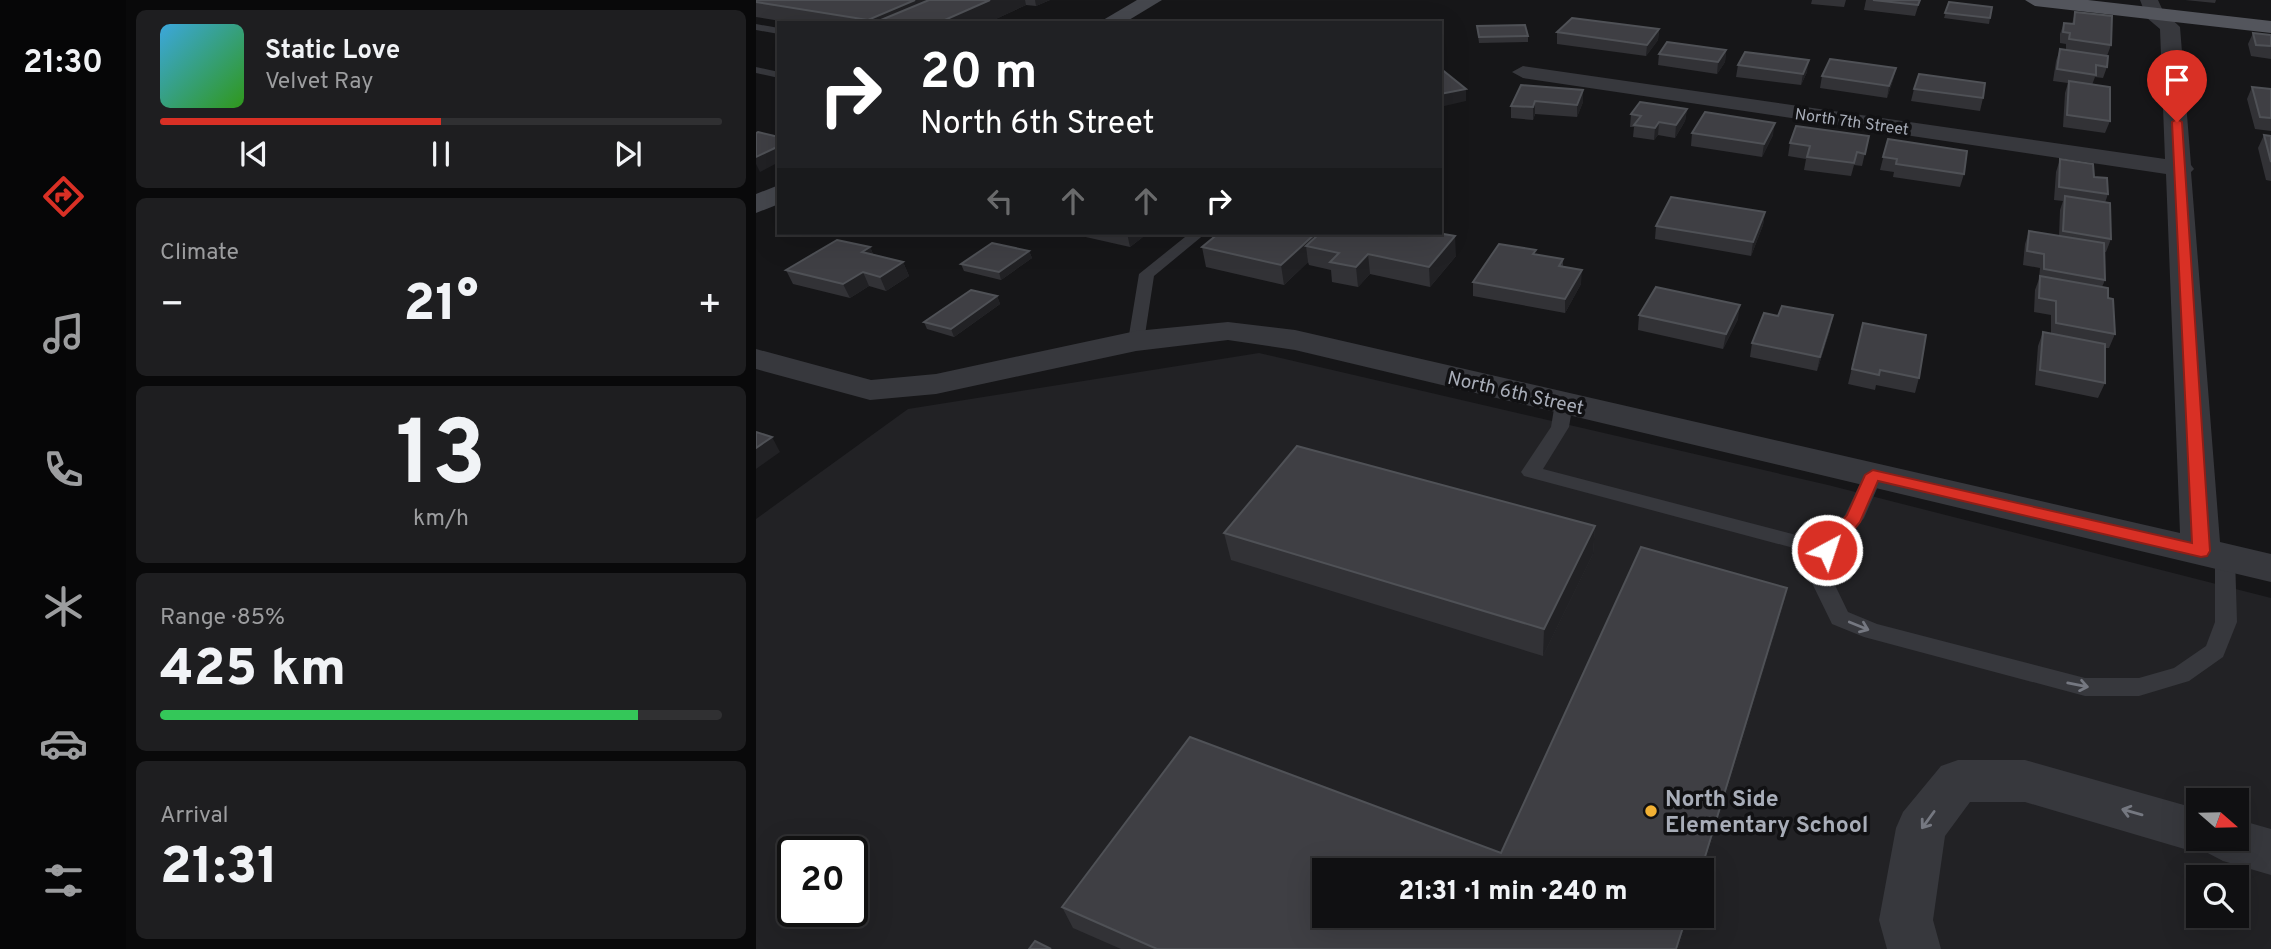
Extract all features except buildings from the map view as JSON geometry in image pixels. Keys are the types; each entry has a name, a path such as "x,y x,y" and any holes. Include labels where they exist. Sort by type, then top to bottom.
{"main road":[{"path":"1112,21 1152,0"},
{"path":"2035,0 2152,7 2271,27"},
{"path":"756,205 777,194"}],"street":[{"path":"2152,7 2171,27 2180,169 2213,554"},
{"name":"North 7th Street","path":"1523,72 2180,169"},
{"name":"North 6th Street","path":"756,359 870,390 936,384 1136,341 1228,331 1295,340 2271,568"},
{"path":"1914,949 1906,920 1922,828 1958,782 2025,781 2186,828"},
{"path":"2249,846 2271,852"}],"lane":[{"path":"756,27 777,31"},
{"path":"756,70 777,75"},
{"path":"1136,341 1147,274 1196,235"},
{"path":"1564,403 1560,428 1531,472 1827,550"},
{"path":"1873,475 1854,518 1827,550 1822,581 1840,618 1872,631 2085,687 2139,687 2181,674 2215,651 2226,622 2213,554"}],"shaded area":[{"path":"1259,353 1828,485 2271,598 2271,949 756,949 756,519 908,409"}],"place":[{"name":"North Side Elementary School","path":"1651,811"}],"route":[{"path":"1827,550 1854,518 1873,475 2201,551 2177,122"}]}
